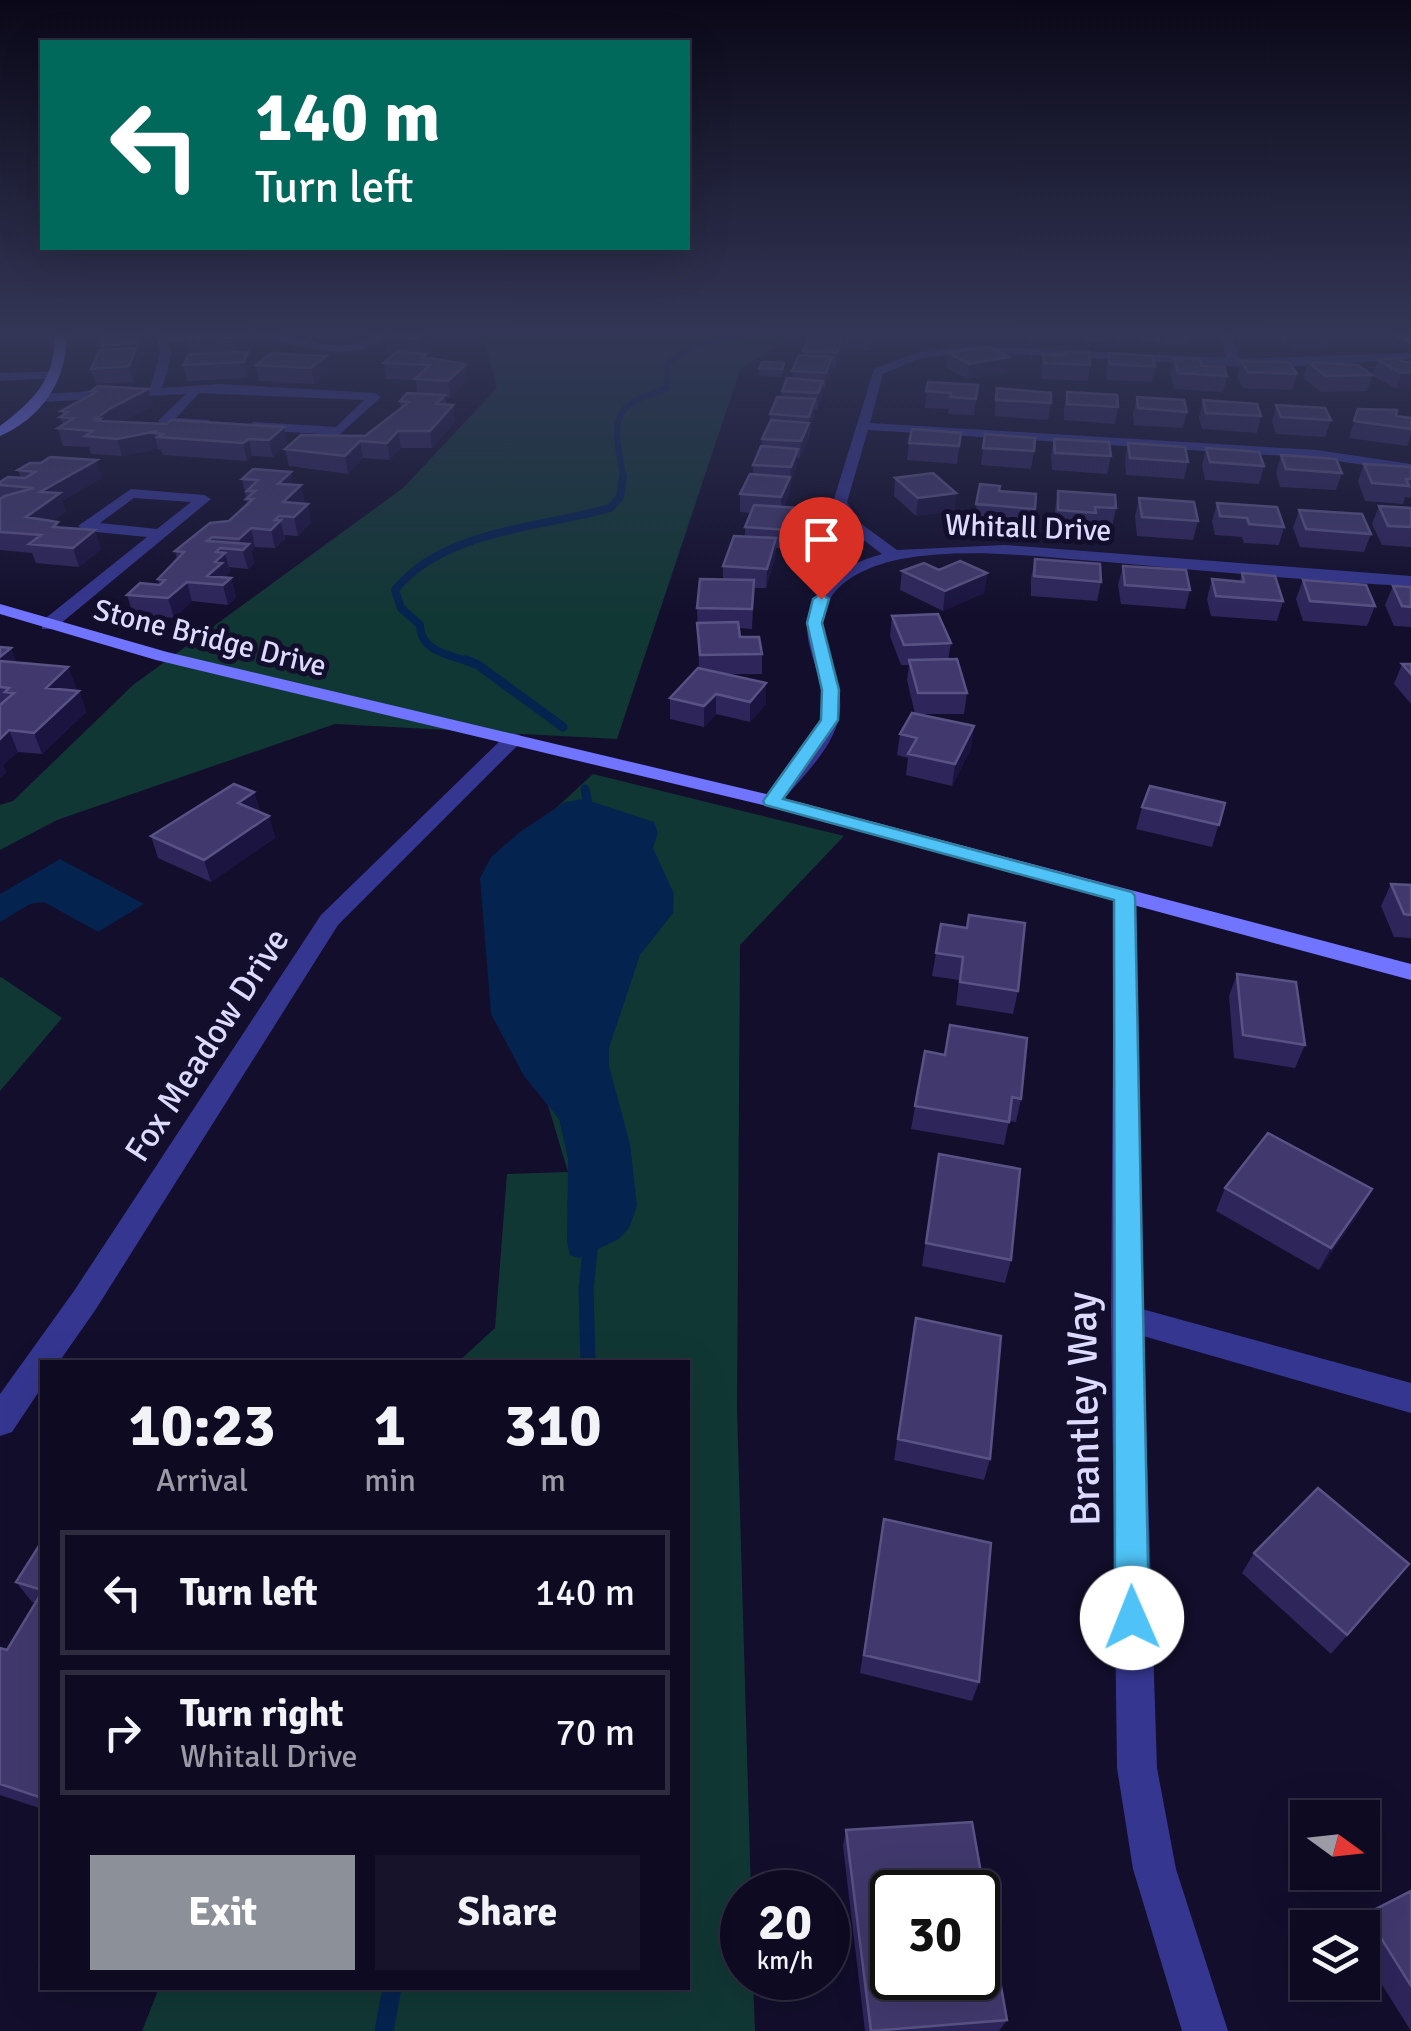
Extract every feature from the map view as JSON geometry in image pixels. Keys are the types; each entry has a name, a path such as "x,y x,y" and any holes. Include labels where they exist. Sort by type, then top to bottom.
{"street":[{"path":"287,428 339,431 342,428"},
{"path":"860,428 841,492 842,510 864,535 895,556"},
{"path":"890,428 1317,454 1411,468"},
{"path":"48,626 204,498 131,492 86,526 160,534"},
{"name":"Whitall Drive","path":"772,801 830,720 831,690 816,632 817,606 827,590 844,576 895,556 965,549 1008,550 1411,580"},
{"name":"Stone Bridge Drive","path":"0,609 48,626 409,716 772,801 1411,972"},
{"name":"Fox Meadow Drive","path":"43,1360 86,1300 319,934 376,870 514,739"},
{"name":"Brantley Way","path":"1125,896 1133,1693 1144,1830 1164,1908 1205,2031"},
{"path":"1127,1318 1411,1398"},
{"name":"Fox Meadow Drive","path":"0,1421 40,1365"}],"green space":[{"path":"460,428 721,428 617,739 335,724 57,820 0,850 0,805 13,801 133,685 403,488"},
{"path":"593,774 844,836 740,945 737,1408 750,1870 720,1870 720,2000 754,2000 755,2031 142,2031 158,1990 690,1990 690,1360 460,1360 495,1328 507,1174 568,1172 480,878"},
{"path":"0,978 62,1018 0,1091"}],"water":[{"path":"584,799 654,822 658,833 653,848 674,894 673,913 640,955 609,1048 609,1066 630,1144 637,1206 629,1228 619,1239 579,1258 570,1255 567,1242 568,1159 559,1119 524,1076 491,1014 480,878 491,857 520,832 565,802"},
{"path":"60,859 144,904 98,932 44,902 30,904 0,922 0,894"}],"building":[{"path":"58,428 283,428 269,440 249,439 243,443 158,437 163,434 154,433 157,431 117,439 85,436 93,431"},
{"path":"376,428 433,428 398,431 387,443 360,441 345,456 285,449 301,435 365,436"},
{"path":"767,428 807,428 801,441 762,439"},
{"path":"912,429 961,433 959,446 909,443"},
{"path":"985,434 1035,438 1034,451 983,448"},
{"path":"1054,439 1109,442 1111,456 1055,453"},
{"path":"1128,443 1185,447 1188,462 1130,458"},
{"path":"761,446 798,449 791,467 753,465"},
{"path":"1206,448 1259,452 1264,466 1210,462"},
{"path":"1281,455 1336,459 1342,473 1286,469"},
{"path":"50,457 97,460 40,492 60,493 26,517 58,522 53,527 95,530 73,548 29,544 41,535 0,532 0,499 34,488 0,482 8,477 25,478 35,472 18,470"},
{"path":"1364,464 1411,467 1411,479 1406,479 1409,486 1372,483"},
{"path":"253,469 291,472 278,484 301,485 283,502 308,504 294,517 279,516 275,520 281,520 271,530 251,528 239,539 212,537 207,541 249,544 243,550 220,548 216,552 225,553 215,562 222,563 207,576 231,578 223,585 187,582 168,598 127,595 140,583 160,585 165,580 158,579 184,552 175,551 210,523 229,521 253,499 246,499 255,491 247,491 258,480 242,479"},
{"path":"933,473 956,493 918,498 895,478"},
{"path":"750,474 790,477 781,497 740,494"},
{"path":"980,484 1000,486 999,491 1036,494 1035,509 976,504"},
{"path":"1058,491 1115,495 1116,508 1095,507 1096,513 1058,510"},
{"path":"1139,498 1194,502 1198,521 1142,517"},
{"path":"1217,503 1277,507 1284,527 1220,516"},
{"path":"754,505 798,508 790,530 745,527"},
{"path":"1379,506 1411,508 1411,527 1388,526"},
{"path":"1299,510 1362,514 1371,534 1306,529"},
{"path":"734,536 776,538 767,569 723,566"},
{"path":"1035,559 1100,564 1101,582 1034,576"},
{"path":"960,561 987,573 945,591 902,571 924,563 939,570"},
{"path":"1123,566 1186,570 1190,590 1125,585"},
{"path":"1242,573 1275,576 1283,601 1216,596 1212,579 1244,582"},
{"path":"700,579 754,580 752,609 697,608"},
{"path":"1303,580 1366,585 1375,606 1310,601"},
{"path":"1393,586 1411,587 1411,607 1402,606"},
{"path":"938,614 951,643 904,645 892,616"},
{"path":"738,622 740,637 759,637 762,654 700,655 697,623"},
{"path":"957,659 967,693 918,693 909,660"},
{"path":"0,661 68,667 46,688 79,691 34,733 9,730 0,739 0,705 14,693 0,687"},
{"path":"698,668 766,683 750,702 716,694 704,706 670,698"},
{"path":"912,713 974,726 955,764 908,754 917,738 900,734"},
{"path":"234,784 254,792 238,803 269,816 204,860 151,836"},
{"path":"1150,786 1225,803 1219,825 1142,807"},
{"path":"1391,884 1411,885 1411,915 1404,914"},
{"path":"969,915 1025,923 1018,991 960,982 963,957 936,953 941,924 967,928"},
{"path":"1237,974 1296,982 1305,1045 1243,1035"},
{"path":"950,1025 1027,1038 1021,1099 1012,1097 1009,1122 915,1106 925,1051 945,1055"},
{"path":"1268,1133 1372,1189 1331,1248 1225,1188"},
{"path":"939,1154 1020,1169 1011,1260 926,1243"},
{"path":"916,1318 1001,1336 990,1459 898,1439"},
{"path":"1318,1488 1409,1564 1347,1635 1254,1553"},
{"path":"884,1519 991,1543 979,1682 864,1655"},
{"path":"40,1544 40,1589 16,1582"},
{"path":"40,1595 39,1797 0,1784 0,1648 7,1650"},
{"path":"972,1822 980,1870 870,1870 870,2000 1000,2000 1000,1980 1007,2020 871,2031 846,1830"},
{"path":"1411,1891 1411,1986 1380,1936 1380,1910 1374,1910"}],"waterway":[{"path":"617,428 623,478"},
{"path":"473,663 431,647 421,634 420,625 401,608 395,590 415,570 466,543 610,508 620,497 623,478"},
{"path":"466,660 563,727"},
{"path":"585,789 590,814"},
{"path":"588,1360 586,1289 591,1242"},
{"path":"384,2031 392,1990"}],"route":[{"path":"821,599 815,623 831,690 830,720 772,801 1125,896 1132,1618"}]}
